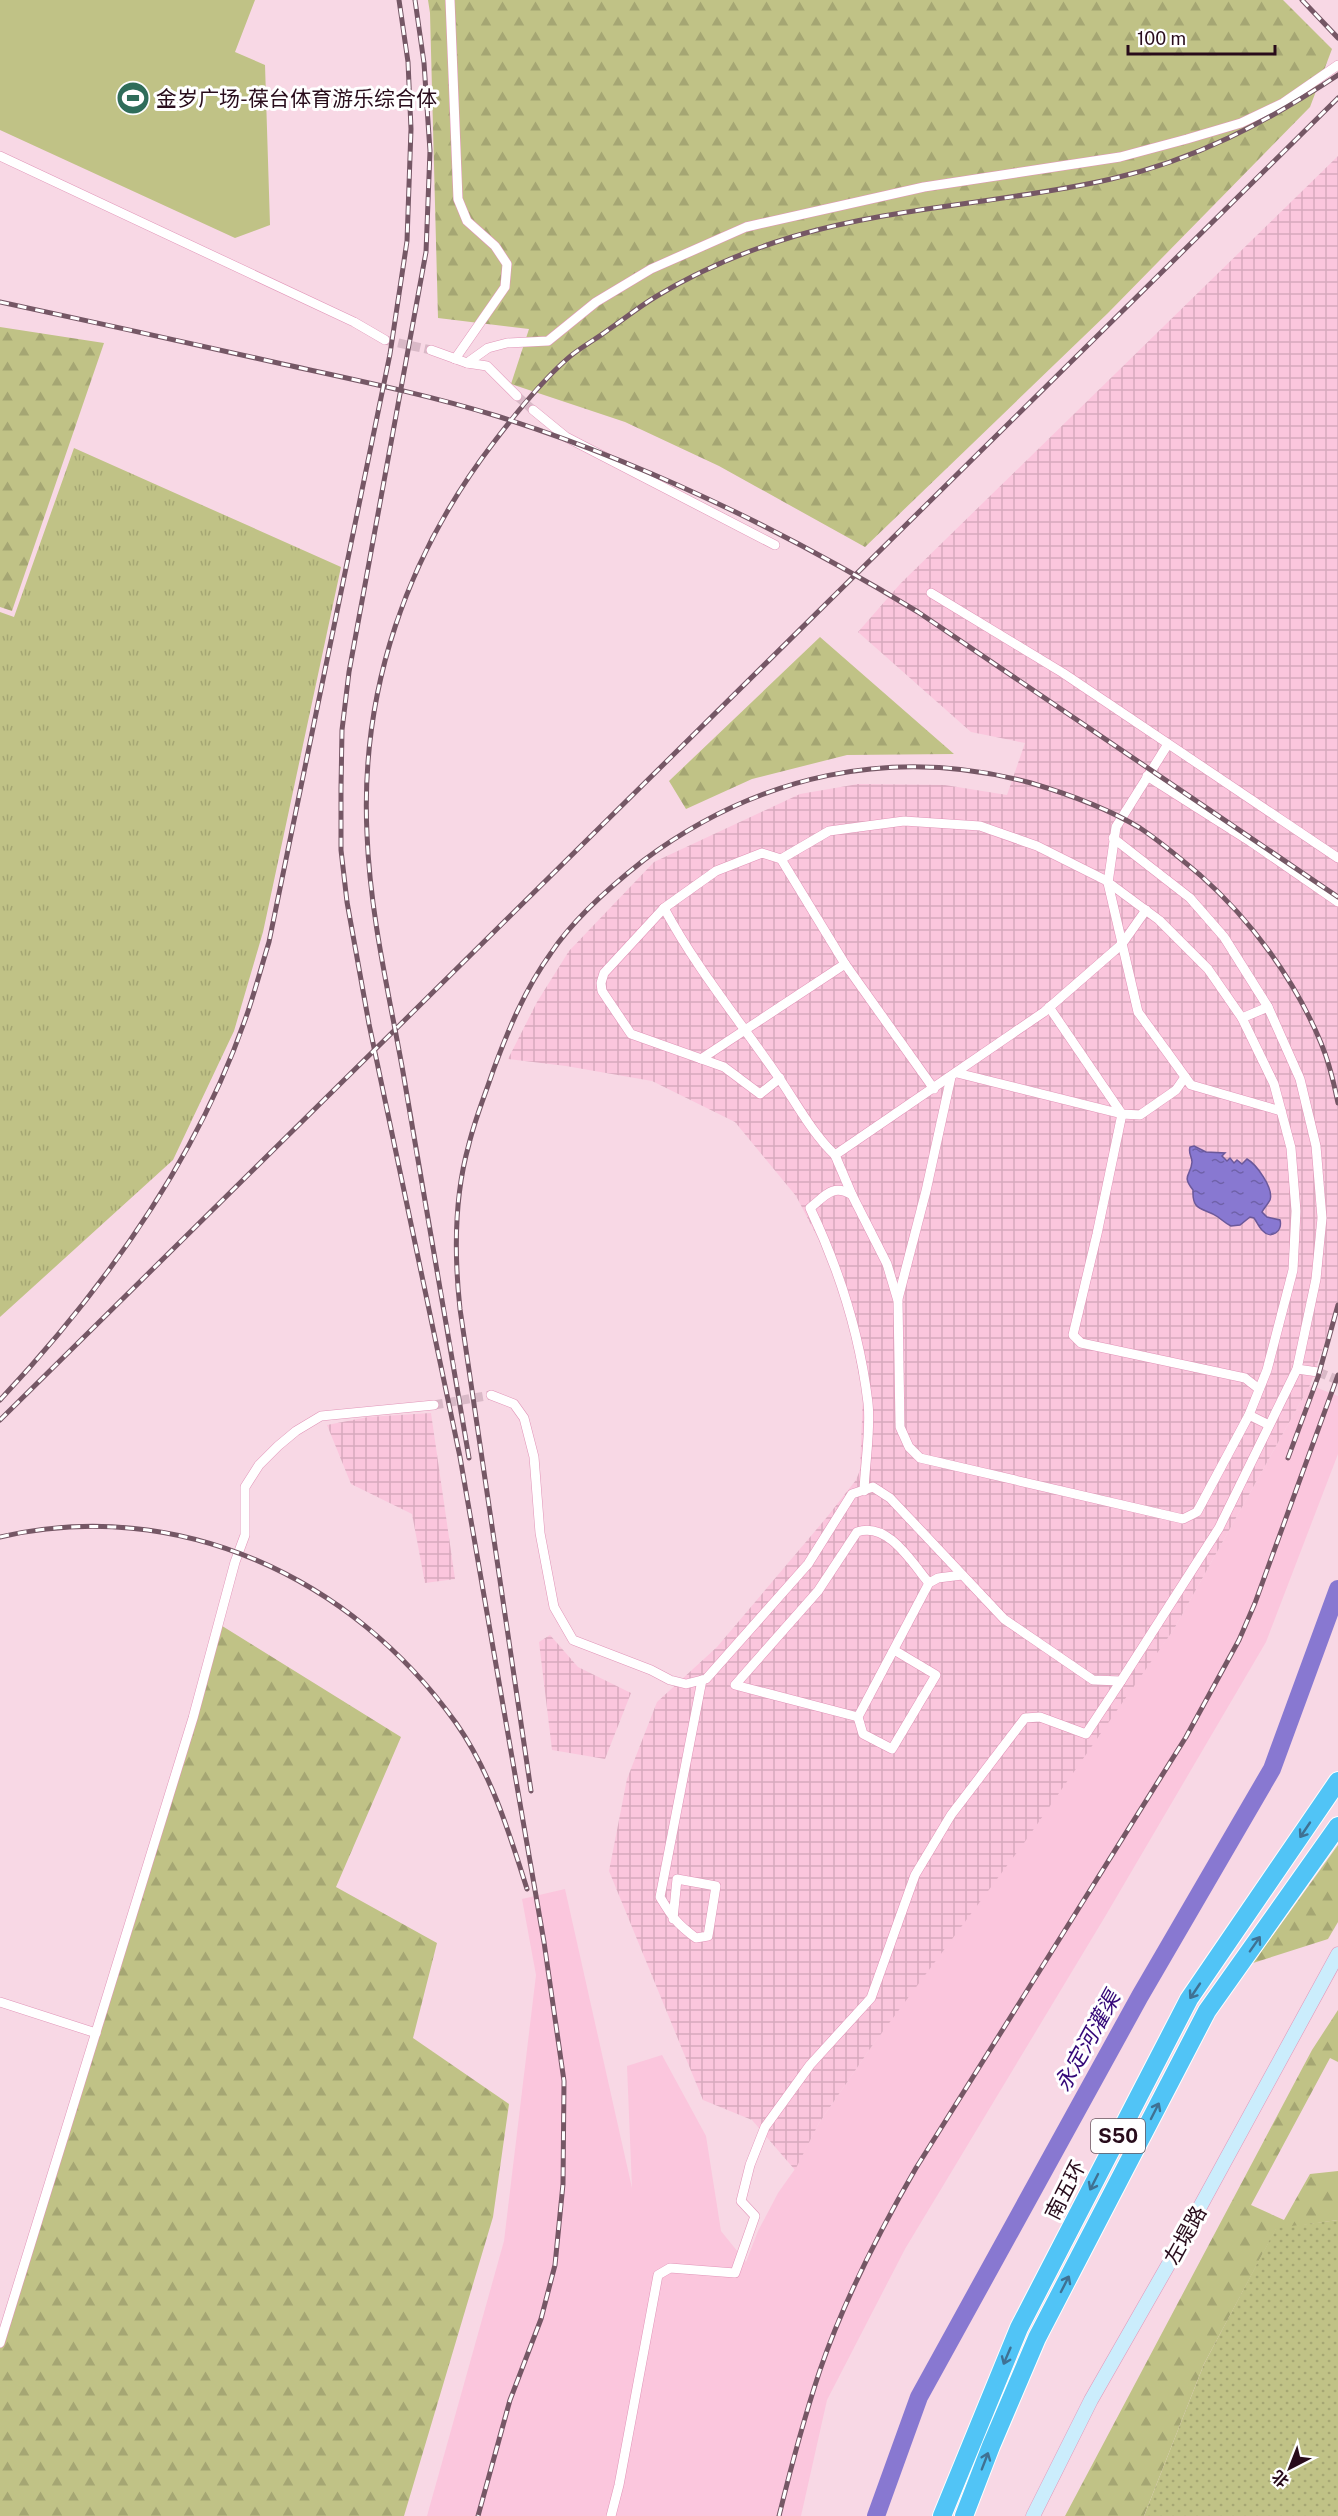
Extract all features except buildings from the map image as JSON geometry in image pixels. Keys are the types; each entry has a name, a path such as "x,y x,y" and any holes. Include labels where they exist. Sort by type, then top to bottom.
{"highway":[{"name":"南五环","path":"942,2516 1019,2328 1189,1999 1338,1781"},
{"name":"南五环","path":"964,2516 1037,2338 1207,2011 1338,1826"}],"main road":[{"name":"左堤路","path":"1033,2516 1091,2400 1171,2260 1338,1954"}],"street":[{"path":"450,0 458,199 467,221 495,246 507,264 505,287 455,359"},
{"path":"467,363 488,348 507,343 548,341 596,302 651,269 746,227 924,187 1120,157 1187,139 1241,123 1283,102 1338,65"},
{"path":"0,156 354,322 385,340"},
{"path":"431,350 467,363 487,366 517,396"},
{"path":"533,411 566,436 775,545"},
{"path":"931,593 1063,673 1338,858"},
{"path":"1168,744 1116,827 1113,838 1108,883 1138,1012 1191,1085 1281,1111"},
{"path":"1147,776 1251,842 1338,902"},
{"path":"781,859 829,831 904,821 980,826 1037,846 1108,883 1146,910 1208,969 1242,1018 1274,1083 1292,1148 1296,1211 1293,1270 1267,1370 1249,1414 1197,1512 1184,1519 920,1458 909,1447 900,1427 898,1301 954,1075"},
{"path":"611,2516 619,2485 658,2275 669,2268 735,2272 755,2216 741,2201 750,2165 765,2127 810,2065 853,2014 871,1998 915,1875 951,1815 1025,1718 1040,1717 1086,1734 1219,1528 1297,1369 1316,1279 1322,1218 1316,1146 1300,1079 1268,1007 1224,937 1190,898 1113,838"},
{"path":"780,1078 760,1094 724,1067 631,1034 602,991 601,983 603,973 664,908 716,871 762,853 781,859 845,964 934,1089"},
{"path":"664,908 680,937 780,1078 820,1141 835,1155 852,1195 887,1264 898,1301"},
{"path":"835,1155 934,1089 1049,1007 1122,944 1146,910"},
{"path":"701,1059 845,964"},
{"path":"1049,1007 1122,1114 1073,1335 1081,1343 1245,1378 1259,1389"},
{"path":"1242,1018 1268,1007"},
{"path":"954,1075 1122,1114 1140,1115 1176,1090 1185,1077"},
{"path":"852,1195 843,1189 833,1190 810,1208 835,1266 854,1329 868,1405 864,1491"},
{"path":"1297,1369 1318,1372"},
{"path":"491,1395 514,1404 524,1418 534,1457 540,1533 554,1607 573,1640 651,1670 670,1680 686,1684 706,1679 747,1636 808,1564 852,1494 873,1487 890,1498 1004,1619 1093,1680 1121,1681"},
{"path":"0,2343 193,1718 235,1562 245,1535 245,1487 259,1465 278,1446 296,1431 321,1416 434,1405"},
{"path":"1249,1414 1269,1425"},
{"path":"858,1717 735,1684 818,1592 857,1532 865,1529 878,1531 892,1540 929,1583"},
{"path":"894,1650 936,1675 892,1749 862,1734 858,1717 929,1583 938,1578 962,1575"},
{"path":"673,1919 677,1879 716,1886 708,1936 696,1938 676,1924 673,1919 660,1897 702,1680"},
{"path":"0,2002 96,2032"}],"shaded area":[{"path":"1338,156 1338,1305 1310,1385 1174,1629 1024,1843 872,2046 819,2123 795,2170 752,2120 703,2100 609,1871 627,1779 657,1702 717,1647 856,1480 860,1470 863,1394 850,1330 829,1259 796,1196 735,1122 652,1081 566,1066 508,1059 537,1002 569,951 654,862 800,794 858,784 945,785 1007,795 1025,743 971,732 858,632 901,583"},
{"path":"1310,1385 1338,1396 1338,1454 1266,1642 1106,1915 905,2249 827,2400 801,2516 427,2516 504,2241 536,1975 522,1899 565,1889 632,2188 627,2066 662,2055 706,2136 721,2231 746,2262 758,2231 819,2123 872,2046 1174,1629"},
{"path":"431,1413 455,1579 425,1583 412,1514 351,1484 327,1425 368,1417"},
{"path":"550,1635 578,1667 631,1693 605,1759 552,1750 539,1642"}],"green space":[{"name":"金岁广场-葆台体育游乐综合体","path":"0,0 255,0 235,52 265,65 270,225 235,238 0,130"},
{"path":"428,0 1283,0 1332,49 1310,107 1108,313 865,547 719,466 625,422 511,384 529,329 438,318"},
{"path":"0,327 104,343 12,611 0,607"},
{"path":"74,448 341,567 263,932 234,1031 173,1160 0,1317 0,612 14,617"},
{"path":"820,637 954,754 847,755 752,779 686,809 669,781"},
{"path":"219,1624 401,1737 336,1887 437,1943 413,2038 509,2104 493,2217 404,2516 0,2516 0,2335"},
{"path":"1338,1845 1338,1922 1328,1939 1253,1963"},
{"path":"1338,2010 1338,2062 1330,2058 1251,2205 1284,2220 1310,2174 1338,2171 1338,2220 1276,2229 1204,2364 1144,2516 1065,2516 1312,2050"},
{"path":"1338,2220 1338,2516 1144,2516 1204,2364 1276,2228"}],"water":[{"path":"1194,1146 1206,1152 1225,1153 1222,1156 1227,1161 1230,1158 1234,1163 1237,1160 1242,1164 1247,1159 1255,1166 1267,1183 1271,1195 1262,1212 1267,1217 1280,1220 1280,1228 1276,1233 1266,1234 1254,1218 1250,1217 1240,1225 1231,1226 1197,1206 1187,1178 1192,1162 1189,1151 1190,1147"}],"waterway":[{"name":"永定河灌渠","path":"876,2516 919,2397 1140,1996 1272,1769 1338,1589"}],"tunnel":[{"path":"385,340 431,350"},
{"path":"517,396 533,410"},
{"path":"1318,1372 1338,1380"},
{"path":"434,1405 491,1395"}],"railway":[{"path":"0,1400 38,1358 109,1270 142,1223 172,1174 200,1124 224,1073 248,1011 269,942 390,354 407,241 411,129 408,62 399,0"},
{"path":"415,0 424,63 430,151 426,252 349,672 342,730 341,850 347,902 369,1024 460,1457 544,1942 564,2081 563,2184 555,2265 541,2319 510,2400 478,2516"},
{"path":"1302,0 1338,38"},
{"path":"469,1458 381,954 372,894 367,834 367,780 372,728 381,676 395,626 414,578 436,531 463,485 520,409 567,359 651,300 707,269 777,242 834,226 913,211 1072,187 1142,171 1229,138 1257,124 1338,75"},
{"path":"0,1420 1338,98"},
{"path":"0,302 443,401 552,435 660,477 817,554 918,612 1338,897"},
{"path":"531,1791 460,1309 456,1247 460,1184 474,1125 505,1040 525,995 560,940 582,915 619,881 644,860 688,831 733,807 780,788 828,775 878,768 928,767 979,772 1045,787 1101,808 1140,828 1200,875 1237,911 1270,952 1298,996 1324,1050 1338,1103"},
{"path":"1288,1458 1318,1377 1338,1305"},
{"path":"779,2516 820,2370 863,2267 916,2168 1186,1737 1239,1640 1255,1603 1338,1375"},
{"path":"0,1537 66,1527 132,1528 195,1539 256,1560 313,1589 366,1627 414,1671 456,1723 489,1782 527,1889"}],"place":[{"name":"金岁广场-葆台体育游乐综合体","path":"133,98"}]}
